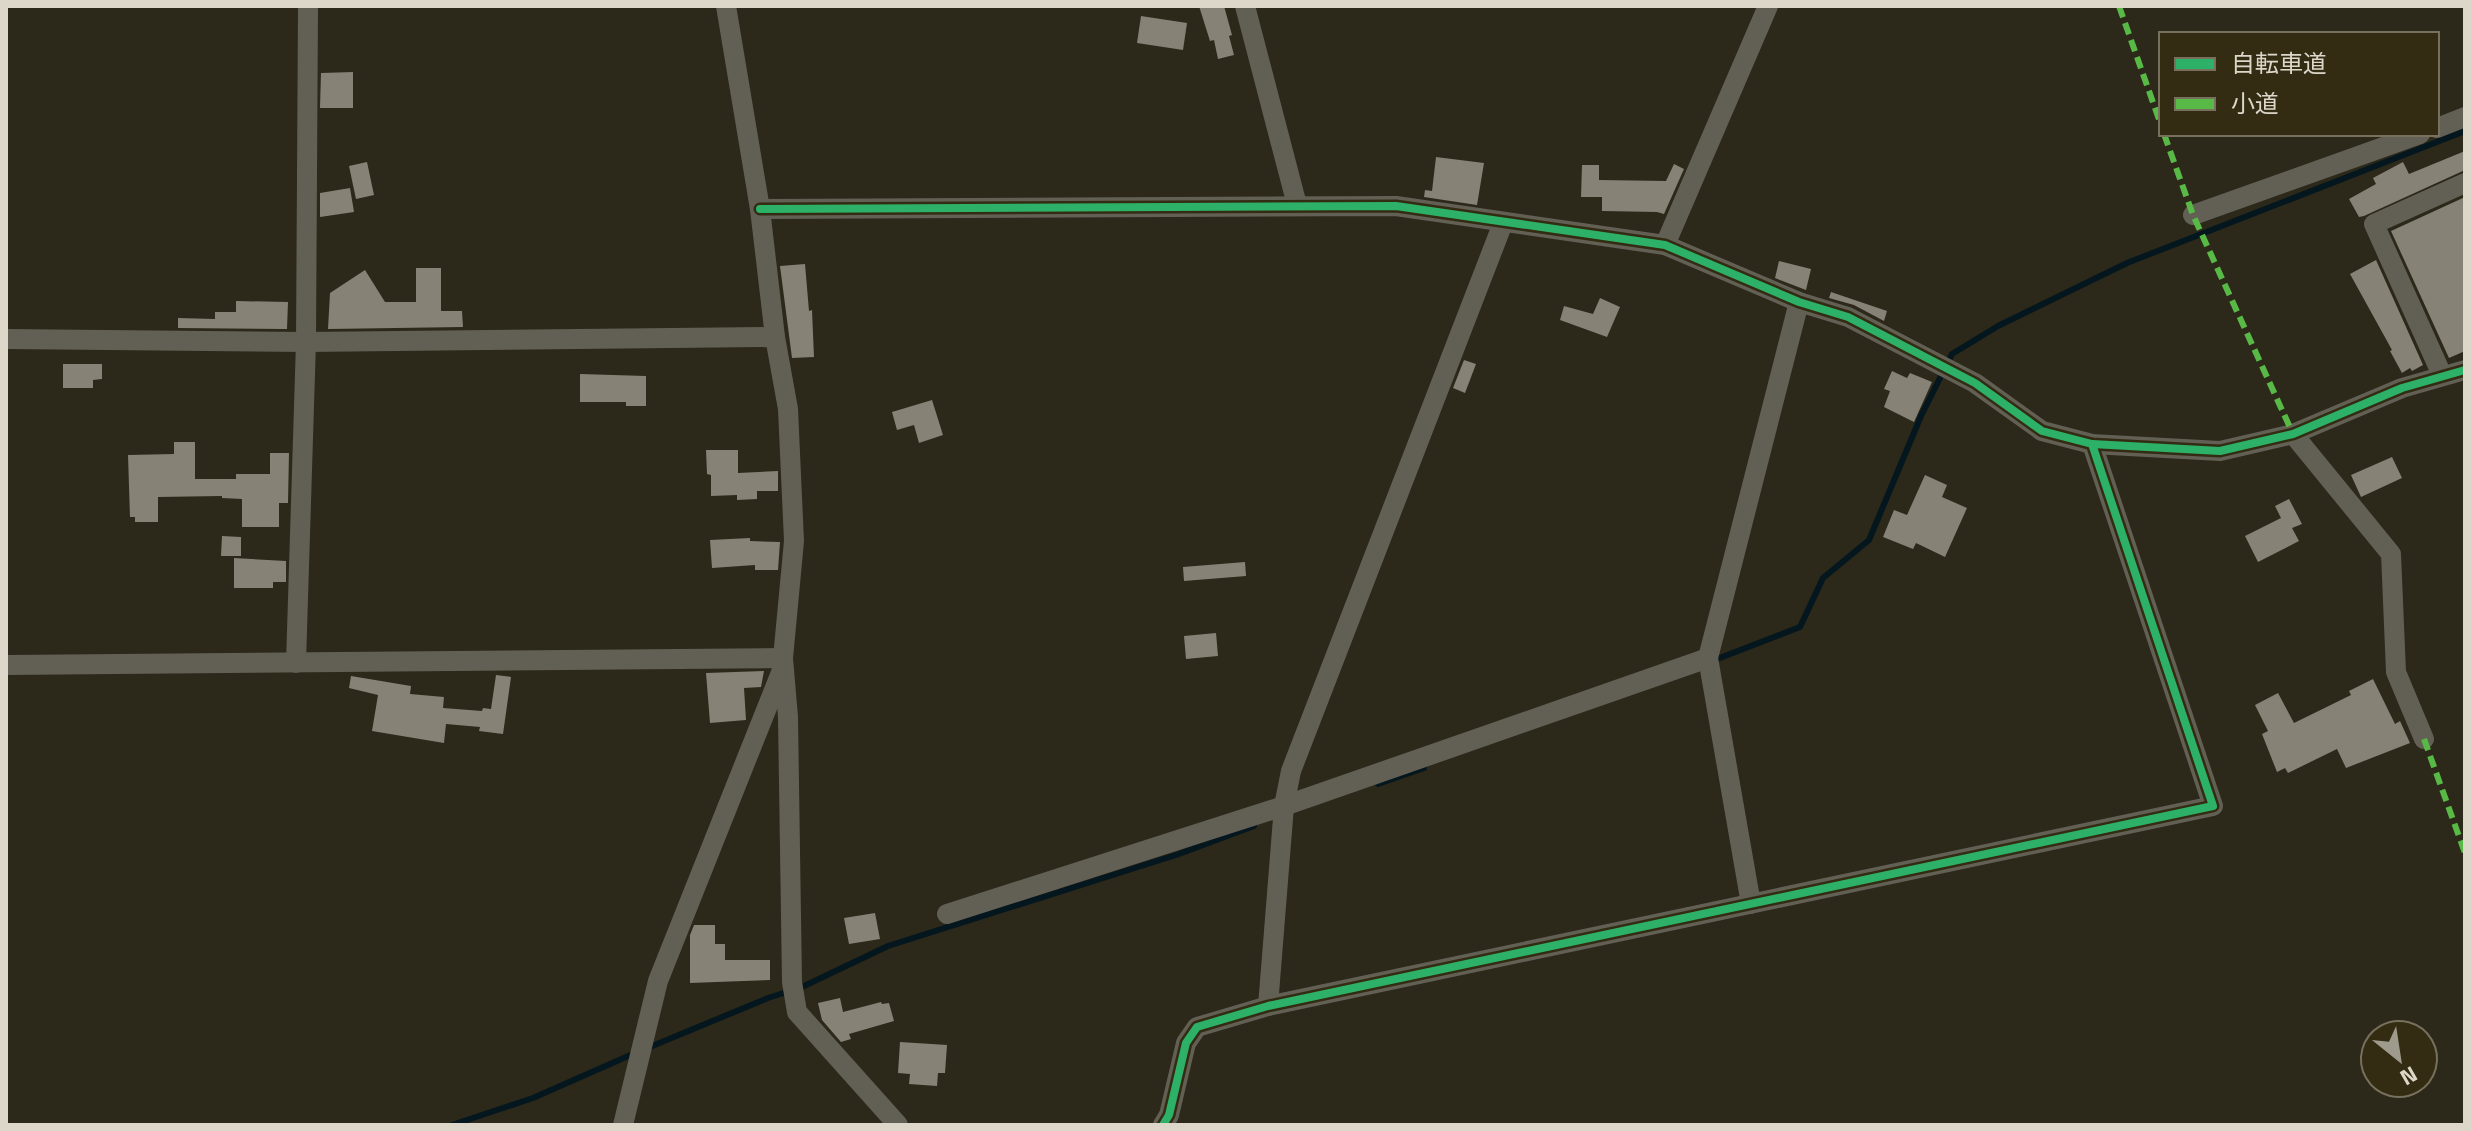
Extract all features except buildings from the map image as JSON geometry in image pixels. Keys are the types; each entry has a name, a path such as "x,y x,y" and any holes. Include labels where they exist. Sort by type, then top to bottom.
{"street":[{"path":"296,663 306,342 308,6"},
{"path":"726,6 760,209 775,337 788,409 794,541 784,662 788,717 792,982 797,1012 898,1125"},
{"path":"1245,6 1297,205"},
{"path":"1665,245 1768,6"},
{"path":"2439,127 2465,117"},
{"path":"2193,215 2414,136"},
{"path":"2442,375 2374,224 2465,183"},
{"path":"760,209 1396,206 1665,245 1799,302 1848,317 1975,383 2042,431 2092,444 2220,451 2293,434 2402,388 2465,370"},
{"path":"1268,1006 1284,806 1291,771 1503,223"},
{"path":"1751,904 1708,658 1799,302"},
{"path":"6,339 306,342 775,337"},
{"path":"2293,434 2391,554 2396,672 2424,739"},
{"path":"1163,1125 1169,1115 1186,1043 1197,1027 1268,1006 2213,806 2092,444"},
{"path":"947,914 1284,806 1708,658"},
{"path":"6,665 784,662"},
{"path":"623,1125 658,981 784,662"}],"waterway":[{"path":"1712,661 1800,627 1823,578 1869,540 1921,416 1952,354 1998,326 2127,263 2465,131"},
{"path":"1378,784 1424,768"},
{"path":"645,1049 802,987 888,946 1179,854 1254,826"},
{"path":"452,1125 533,1098 635,1053"}],"marked path":[{"path":"2119,6 2159,119"},
{"path":"2165,136 2193,215 2293,434"},
{"path":"2424,739 2465,853"}],"cycle path":[{"path":"760,209 1396,206 1665,245 1799,302 1848,317 1975,383 2042,431 2092,444 2220,451 2293,434 2402,388 2465,370"},
{"path":"1163,1125 1169,1115 1186,1043 1197,1027 1268,1006 2213,806 2092,444"}]}
